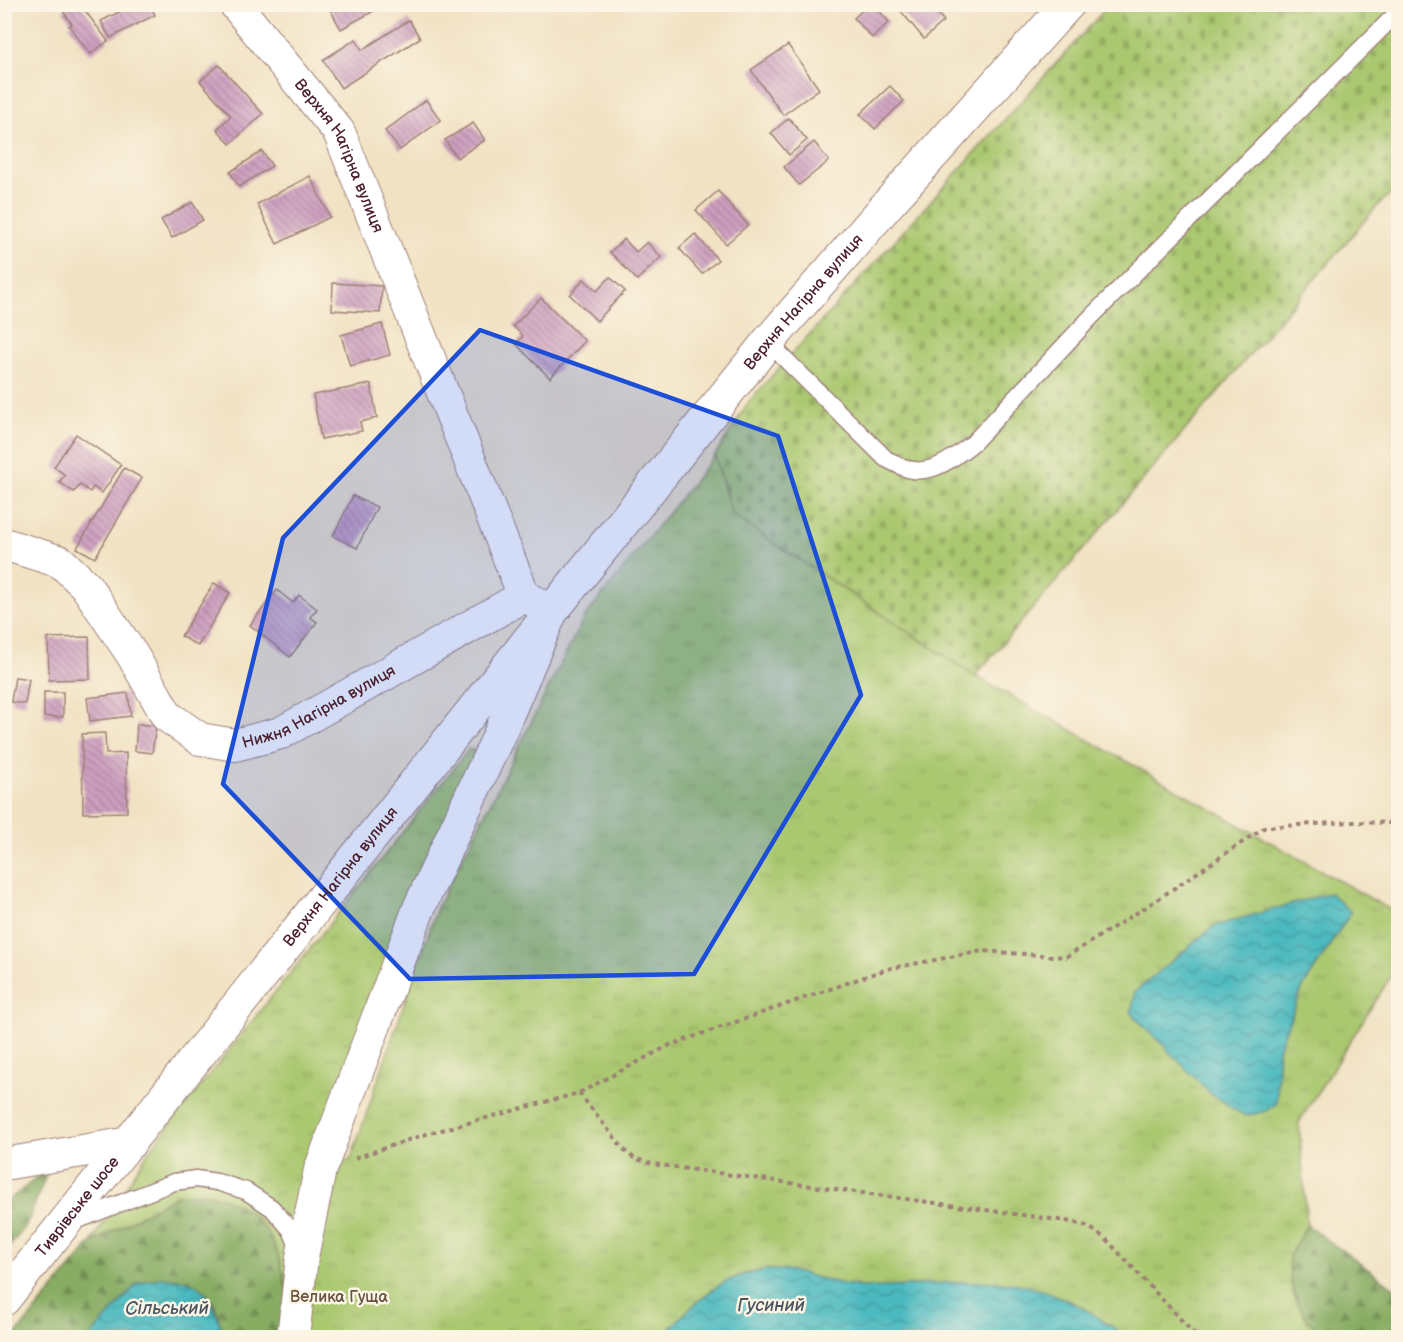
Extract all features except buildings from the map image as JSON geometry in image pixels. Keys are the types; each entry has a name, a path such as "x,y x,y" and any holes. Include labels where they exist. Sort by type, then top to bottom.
{"main road":[{"name":"Верхня Нагірна вулиця","path":"130,1143 538,604 888,204 1068,4"},
{"name":"Тиврівське шосе","path":"4,1299 130,1143"}],"street":[{"name":"Верхня Нагірна вулиця","path":"235,4 339,132 538,604"},
{"name":"Нижня Нагірна вулиця","path":"4,544 61,562 86,586 134,656 167,716 200,739 235,745 281,733 538,604"},
{"path":"294,1338 302,1257 320,1170 419,908 499,735 538,604"},
{"path":"4,1164 130,1143"}],"lane":[{"path":"768,342 886,459 909,469 929,470 954,458 973,443 1092,316 1398,12"},
{"path":"63,1226 174,1182 195,1179 217,1182 246,1191 272,1208 291,1230 302,1257"}],"path":[{"path":"320,1170 423,1135 579,1093 670,1045 887,969 982,951 1066,957 1146,907 1265,827 1350,822 1398,823"},
{"path":"579,1093 626,1152 634,1158 652,1164 1073,1222 1089,1227 1106,1239 1198,1338"}],"highlighted area":[{"path":"480,330 778,436 861,695 694,974 410,979 223,784 283,538"}],"green space":[{"path":"1109,5 1398,5 1398,187 1378,205 975,676 732,515 715,455 750,400"},
{"name":"Велика Гуща","path":"715,455 732,515 975,676 1398,914 1398,965 1299,1122 1307,1225 1289,1256 1290,1279 1296,1302 1308,1321 1328,1337 1125,1337 1097,1317 1066,1300 1016,1284 971,1282 871,1288 766,1270 735,1278 712,1291 690,1308 661,1337 294,1337 284,1273 179,1194 91,1243 148,1152 469,749 479,753 321,1169 351,1159 437,908 584,618","holes":["1351,912 1303,987 1278,1049 1277,1103 1214,926"]},
{"path":"49,1168 26,1226 5,1252 5,1203"},
{"path":"179,1194 208,1194 230,1201 245,1209 266,1230 279,1257 294,1337 224,1337 214,1304 207,1294 138,1283 90,1337 13,1338 91,1243"},
{"path":"1307,1225 1398,1291 1398,1337 1328,1337 1308,1321 1296,1302 1290,1279 1289,1256"}],"water":[{"path":"1330,893 1351,912 1303,987 1278,1049 1277,1103 1266,1111 1245,1116 1212,1095 1131,1013 1135,992 1214,926"},
{"name":"Гусиний","path":"766,1270 784,1270 865,1287 980,1281 1032,1287 1082,1307 1125,1337 661,1337 716,1287 745,1274"},
{"name":"Сільський","path":"163,1277 187,1281 202,1290 212,1304 224,1337 90,1337 138,1283"}]}
